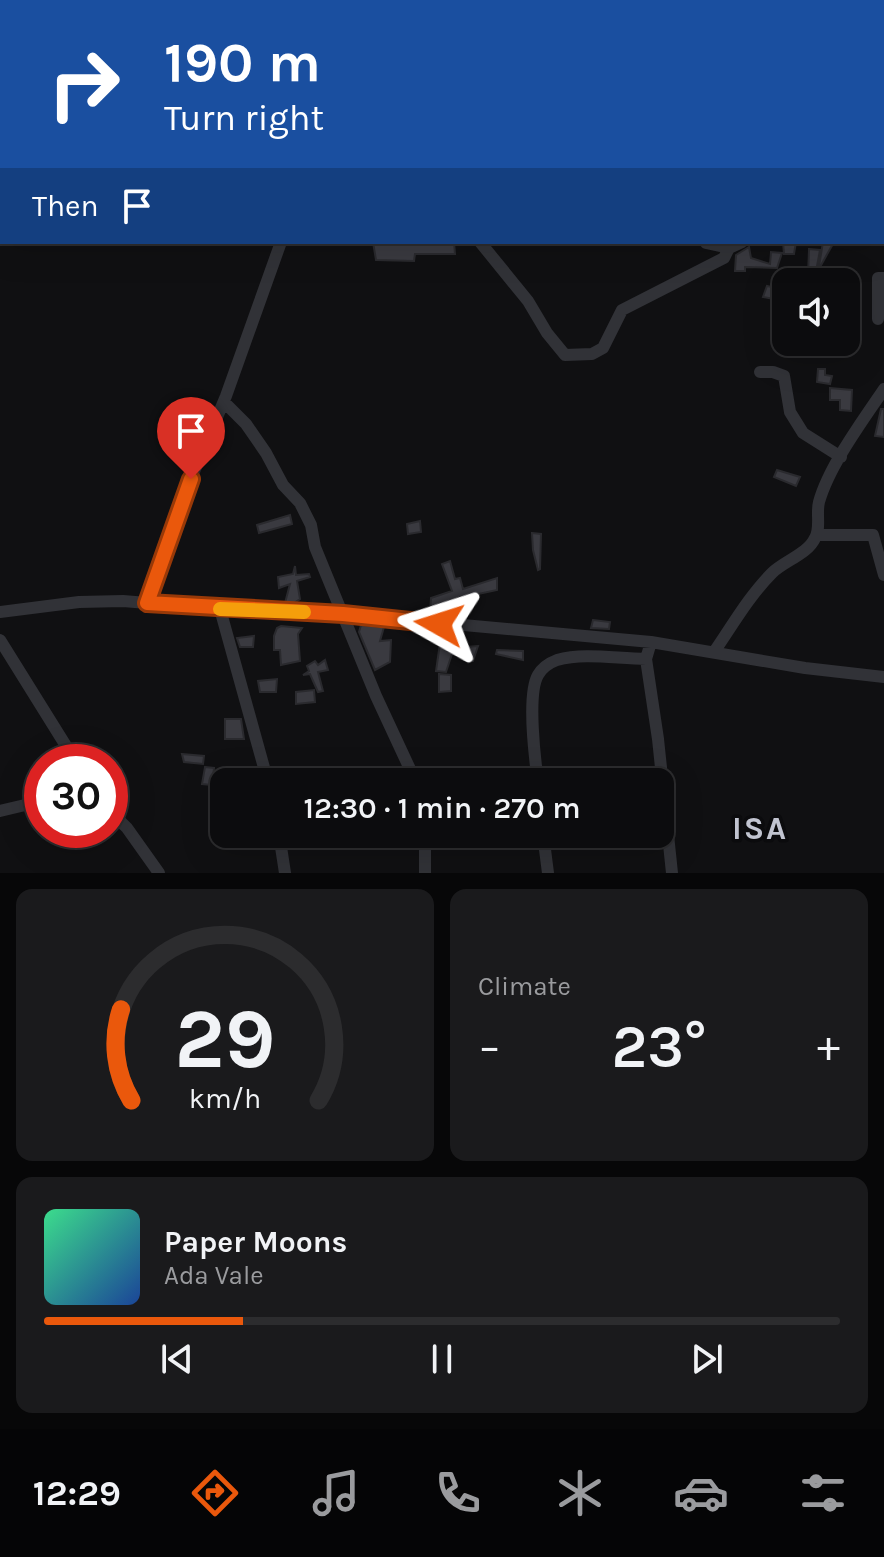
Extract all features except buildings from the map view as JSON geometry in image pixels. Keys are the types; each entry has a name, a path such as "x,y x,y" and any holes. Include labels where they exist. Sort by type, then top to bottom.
{"street":[{"path":"147,603 180,505 224,402 280,244"},
{"path":"482,244 528,301 565,355 592,354 603,348 622,310 724,258 729,248"},
{"path":"711,244 729,248 738,244"},
{"path":"878,319 878,278 884,278"},
{"path":"760,372 784,376 790,412 803,433 841,457"},
{"path":"714,652 752,596 772,573 810,546 817,535 819,502 841,457 884,389"},
{"path":"224,402 246,424 283,485 300,503 376,696 409,768"},
{"path":"817,535 873,535 884,575"},
{"path":"0,612 79,602 343,614 651,642 805,668 884,677"},
{"path":"220,609 264,768"},
{"path":"0,640 65,744"},
{"path":"651,642 646,659 672,873"},
{"path":"536,768 534,690 537,676 545,666 572,658 646,659"},
{"path":"0,811 24,805"},
{"path":"128,829 159,873"},
{"path":"281,848 285,873"},
{"path":"425,848 425,873"},
{"path":"545,848 548,873"}],"slow traffic":[{"path":"220,609 304,612"}],"district":[{"name":"ISA","path":"760,828"}],"route":[{"path":"191,479 147,603 343,614 439,624"}]}
